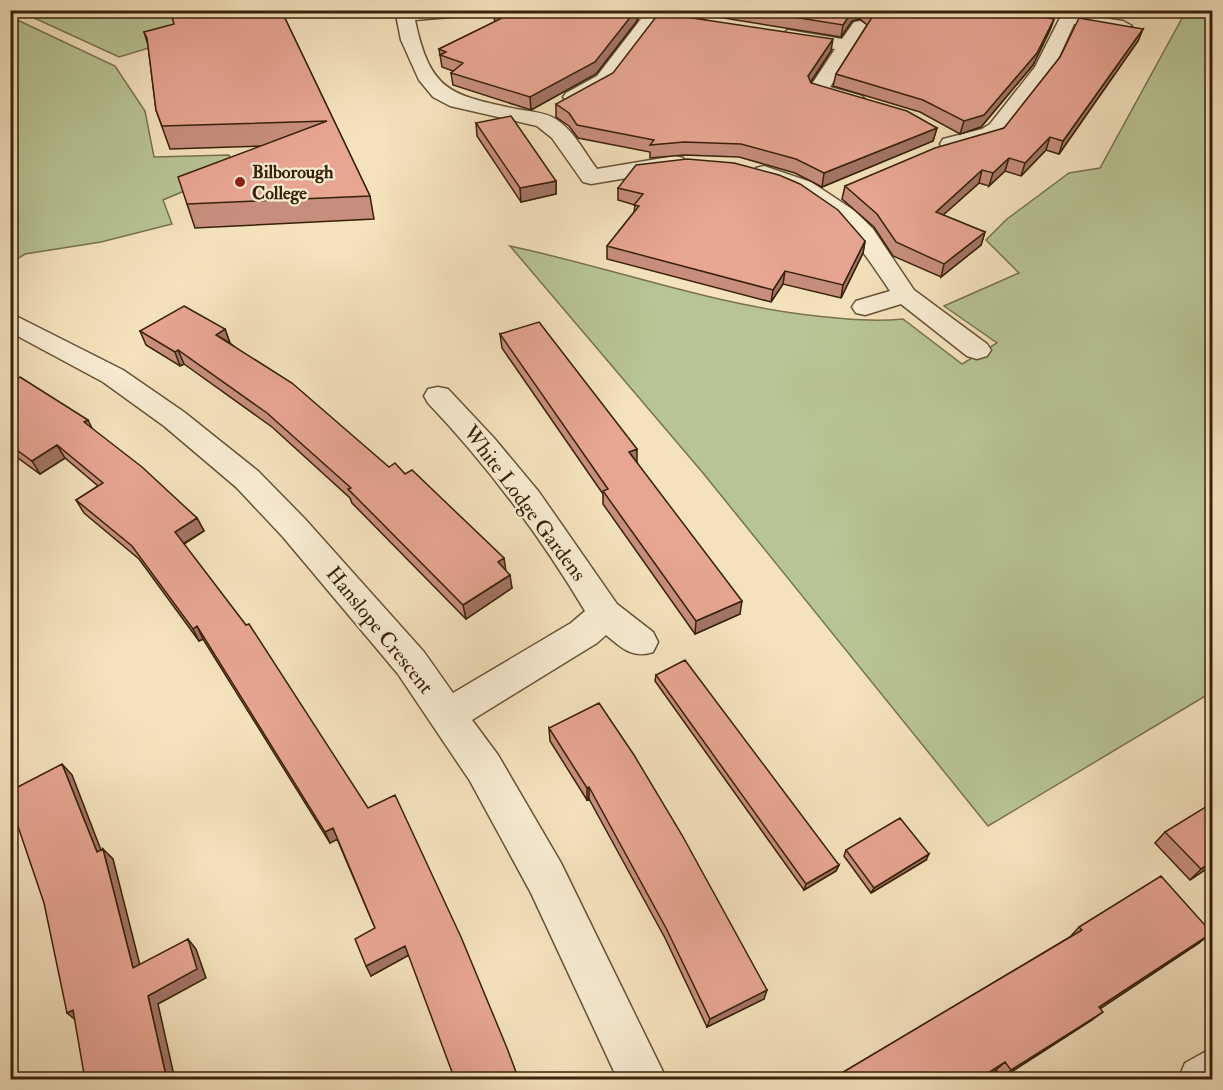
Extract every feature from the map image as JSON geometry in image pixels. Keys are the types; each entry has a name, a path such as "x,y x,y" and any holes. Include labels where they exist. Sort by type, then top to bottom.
{"street":[{"path":"473,10 404,13 410,40 429,80 440,93 457,102 480,109 535,118 560,133 591,177 669,164 697,163"},
{"path":"618,10 652,17 706,20"},
{"path":"535,118 604,80 615,69 652,17"},
{"path":"943,142 990,134 997,128 1044,68 1056,20 1068,18 1126,27"},
{"path":"860,26 845,45 818,90 879,107"},
{"path":"765,32 845,45"},
{"path":"743,168 832,193 847,216 864,234 905,295 977,350"},
{"path":"865,308 905,295"},
{"name":"Hanslope Crescent","path":"19,335 113,376 174,418 247,479 294,528 411,663 484,768 546,878 643,1080"},
{"name":"White Lodge Gardens","path":"438,396 494,457 583,576 605,614 640,642"},
{"path":"447,716 584,633 605,614"},
{"path":"1202,1080 1212,1072"}],"green space":[{"path":"236,10 202,32 119,57 19,11 163,11 162,16 183,11"},
{"path":"1186,11 1212,11 1212,692 988,826 703,473 510,246 739,304 817,316 850,319 903,319 962,364 997,343 944,306 1019,273 986,240 1007,219 1069,173 1100,168"},
{"path":"11,17 115,66 145,111 154,157 229,155 236,169 163,200 172,224 101,242 25,254 11,263"}],"building":[{"path":"170,10 281,10 370,196 187,204 178,177 327,121 162,126 156,110 147,38 144,32 174,24"},
{"path":"506,10 636,10 595,62 530,97 451,73 463,63 440,55 446,52 439,49 506,16 494,17"},
{"path":"749,10 853,10 843,25"},
{"path":"866,10 1001,10 1054,19 1037,53 984,115 964,121 923,100 836,74 873,16"},
{"path":"659,13 833,39 808,76 811,83 907,111 937,128 824,173 796,159 741,144 684,142 650,145 654,140 577,125 569,113 556,104 613,73"},
{"path":"1079,18 1143,29 1063,141 1050,137 1025,163 1009,158 993,173 982,170 936,212 985,232 944,264 896,242 877,214 845,186 935,148 1004,128 1060,57"},
{"path":"511,116 556,181 520,188 476,123"},
{"path":"687,159 734,163 779,175 800,184 838,210 865,241 843,285 785,271 773,290 607,246 639,206 634,205 643,194 618,188 636,165"},
{"path":"184,306 225,329 216,335 292,383 389,467 395,463 405,474 412,470 504,558 498,562 510,575 463,605 348,489 351,488 267,413 178,350 175,352 140,331"},
{"path":"539,322 637,449 629,452 742,601 696,621 603,491 608,489 500,334"},
{"path":"20,377 88,420 84,422 142,467 197,518 175,532 246,625 249,624 368,808 395,795 461,937 519,1080 455,1080 405,946 366,966 355,939 375,928 333,828 325,832 197,626 193,629 132,546 76,500 103,483 57,445 32,461 10,445 10,382"},
{"path":"685,660 839,865 806,884 656,675"},
{"path":"599,703 634,755 682,835 767,990 710,1019 666,928 589,787 587,788 549,728"},
{"path":"62,764 97,852 103,849 133,968 188,939 197,969 148,996 167,1080 85,1080 73,1010 67,1013 44,903 10,803 10,791"},
{"path":"1212,803 1212,862 1201,869 1165,832"},
{"path":"900,818 929,854 874,888 846,850"},
{"path":"1161,876 1212,933 1099,1007 1103,1012 1011,1070 1005,1062 977,1080 830,1080 1082,930 1079,927"}],"place":[{"name":"Bilborough College","path":"240,182"}]}
